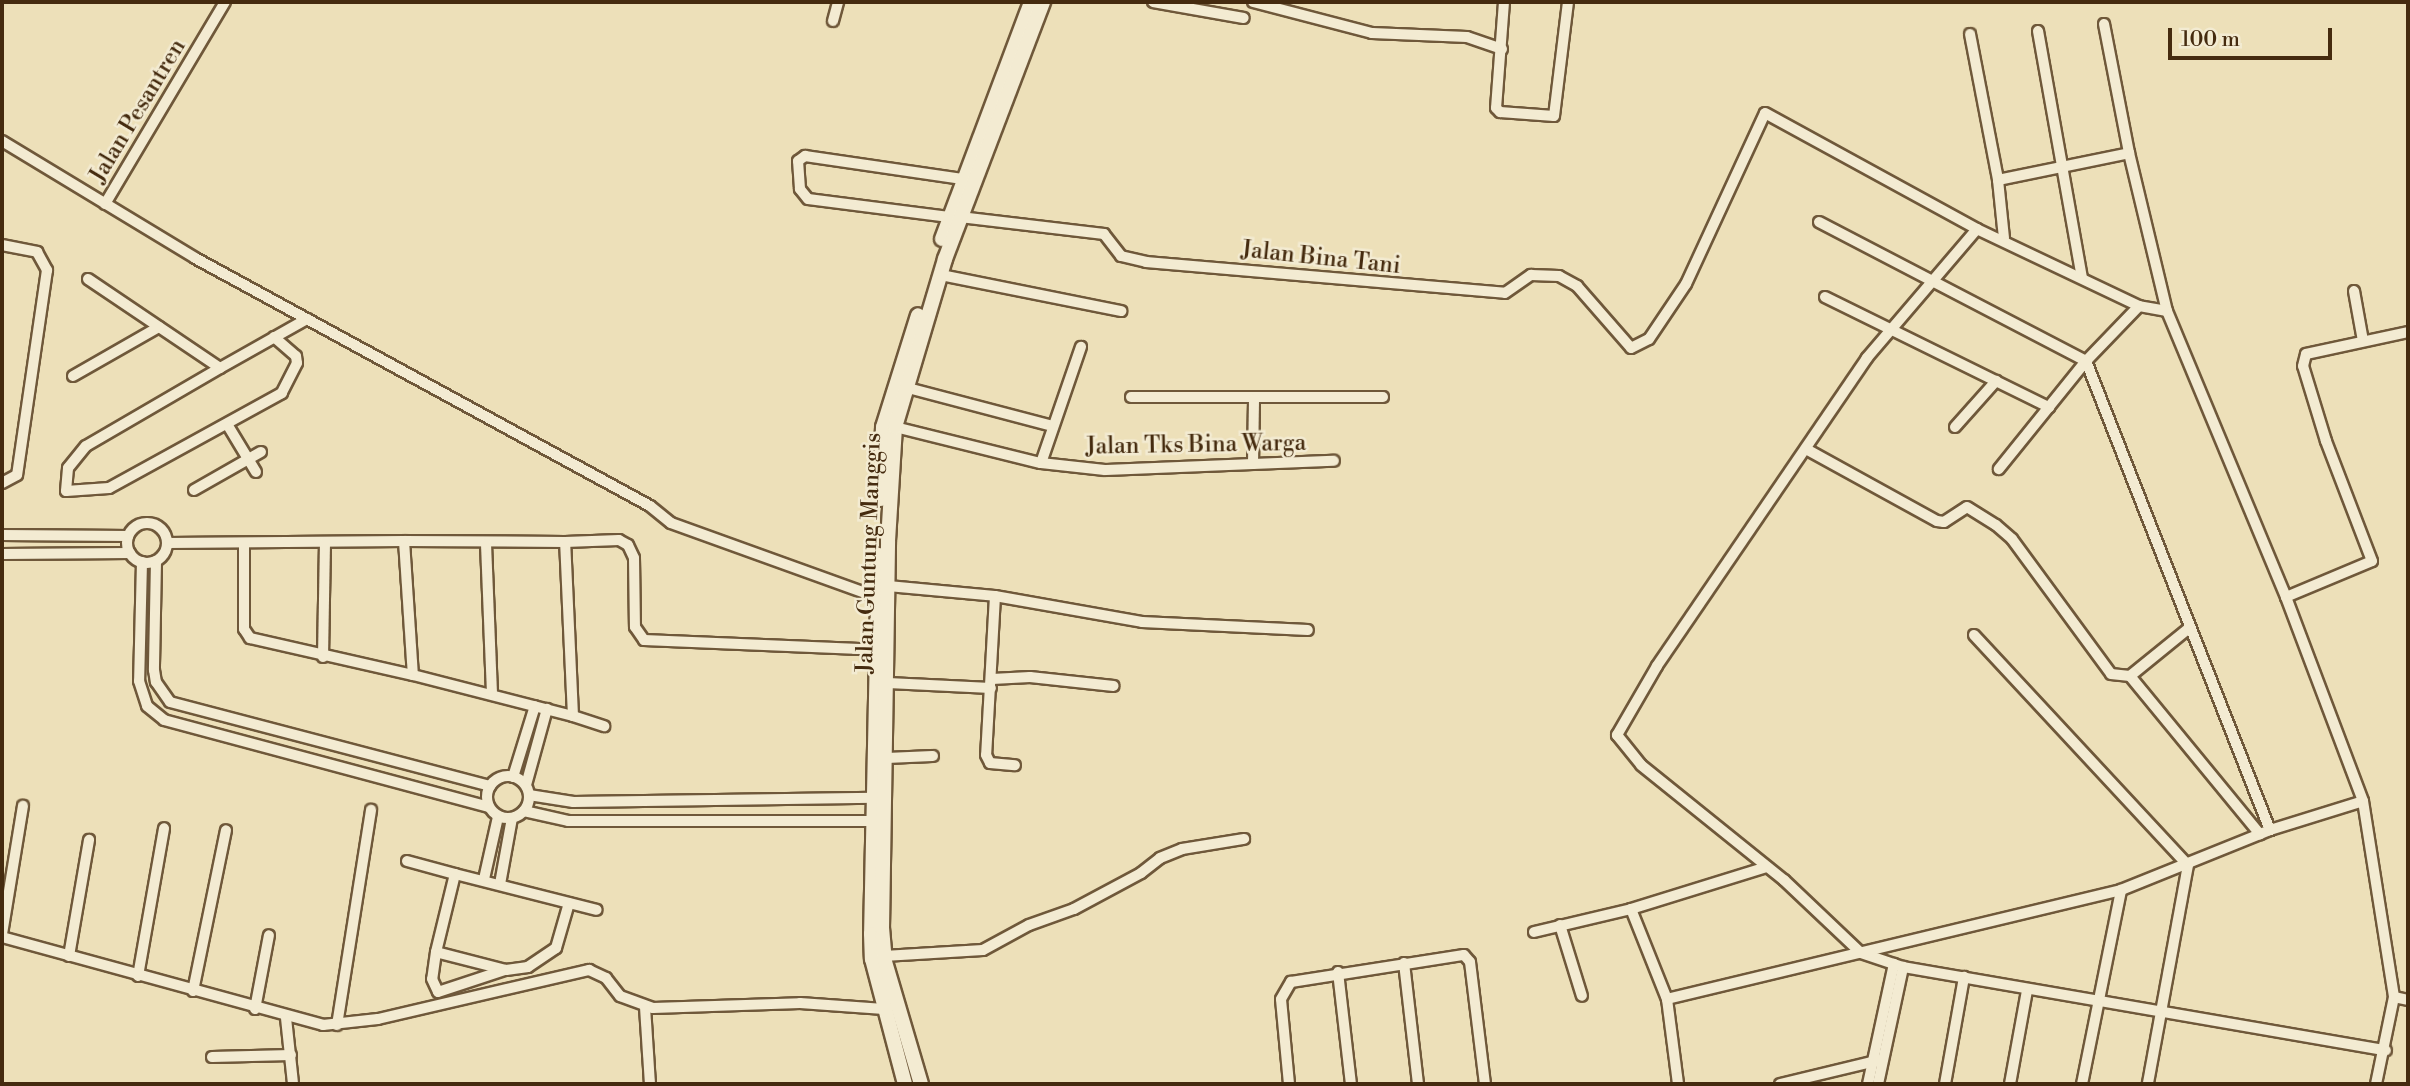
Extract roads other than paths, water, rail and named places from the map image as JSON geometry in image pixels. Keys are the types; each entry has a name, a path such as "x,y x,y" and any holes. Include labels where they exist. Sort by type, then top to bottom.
{"street":[{"name":"Jalan Pesantren","path":"105,204 225,2"},
{"path":"833,20 838,2"},
{"name":"Jalan Guntung Manggis","path":"905,1084 884,1009 871,933 878,650 895,427 941,275 962,179 1031,2"},
{"name":"Jalan Guntung Manggis","path":"921,1084 884,956 888,683 883,591 883,427 955,217 1043,2"},
{"path":"1153,2 1244,18"},
{"path":"1253,2 1372,33 1467,37 1502,49"},
{"path":"1504,2 1497,111 1557,114 1568,2"},
{"path":"2104,24 2129,153 2167,311 2286,597 2363,801 2384,908 2394,997 2386,1050 2376,1084"},
{"path":"2038,30 2065,168 2082,277"},
{"path":"1970,34 1998,180 2004,237"},
{"name":"Jalan Bina Tani","path":"955,217 1104,234 1121,256 1134,260 1506,293 1531,275 1559,276 1577,286 1626,345 1637,348 1649,339 1686,285 1765,113 1978,229"},
{"path":"2,141 105,204 307,319 650,506 681,528 883,591 995,596 1142,622 1308,630"},
{"path":"1998,180 2129,153"},
{"path":"955,217 808,199 800,189 798,161 805,156 962,179"},
{"path":"1819,222 2086,361 2265,832"},
{"path":"2167,311 2139,306 2004,237 1978,229 1891,329 1657,666 1617,735 1641,765 1768,867 1861,953 1898,965 2027,990 2161,1009 2386,1050"},
{"path":"2,245 37,252 47,270 17,475 2,482"},
{"path":"941,275 1121,311"},
{"path":"88,279 220,368"},
{"path":"2354,291 2363,341"},
{"path":"1825,297 2049,407"},
{"path":"1999,469 2086,361 2139,306"},
{"path":"274,337 296,356 289,387 109,488 65,491 74,455 220,368 274,337 307,319"},
{"path":"73,376 159,327"},
{"path":"2286,597 2372,561 2334,464 2303,366 2306,354 2408,332"},
{"path":"1041,463 1081,347"},
{"path":"1955,427 1996,381"},
{"path":"908,388 1053,426"},
{"path":"1131,397 1383,397"},
{"path":"1253,464 1254,399"},
{"path":"227,424 256,472"},
{"name":"Jalan Tks Bina Warga","path":"895,427 1041,463 1105,470 1334,460"},
{"path":"1806,449 1937,522 1944,522 1967,507 1979,511 2012,539 2111,674 2130,676 2265,832"},
{"path":"194,490 261,452"},
{"path":"130,553 128,536 137,525 151,523 163,530 168,543"},
{"path":"2,535 128,536"},
{"path":"50,536 51,554"},
{"path":"168,543 404,541 486,544 619,540 628,545 634,558 635,627 644,640 878,650"},
{"path":"404,541 413,676"},
{"path":"244,542 246,634 323,657 492,693 604,726"},
{"path":"323,657 325,542"},
{"path":"565,542 573,716"},
{"path":"168,543 156,561 156,682 177,705 490,786"},
{"path":"486,544 492,693"},
{"path":"2,554 130,553 142,562 156,561"},
{"path":"142,562 139,681 148,706 164,720 488,807 498,817 512,818 524,811 569,821 875,821"},
{"path":"995,596 987,760 1015,765"},
{"path":"2130,676 2189,628"},
{"path":"140,634 155,635"},
{"path":"1974,635 2188,865"},
{"path":"888,683 992,684 1030,677 1114,686"},
{"path":"513,777 535,706"},
{"path":"524,811 547,709"},
{"path":"886,758 933,757"},
{"path":"488,807 490,786 498,778 513,777 528,790 573,802 875,798"},
{"path":"1667,999 2121,890 2265,832 2363,801"},
{"path":"23,806 2,936 286,1018 337,1025 589,970 606,978 620,996 645,1007 800,1003 884,1009"},
{"path":"337,1025 371,810"},
{"path":"484,879 498,817"},
{"path":"500,884 512,818"},
{"path":"138,976 164,828"},
{"path":"193,991 226,830"},
{"path":"884,956 983,950 1029,925 1074,909 1140,873 1160,858 1182,849 1244,839"},
{"path":"69,956 89,840"},
{"path":"407,861 597,910"},
{"path":"2148,1084 2188,865"},
{"path":"1534,932 1631,909 1768,867"},
{"path":"455,874 432,979 438,992 544,960 555,948 569,903"},
{"path":"2082,1084 2121,890"},
{"path":"1631,909 1667,999 1678,1084"},
{"path":"1560,925 1582,996"},
{"path":"255,1009 269,936"},
{"path":"436,952 506,970"},
{"path":"1289,1084 1283,990 1292,982 1338,972 1464,955 1469,959 1485,1084"},
{"path":"1404,963 1419,1084"},
{"path":"1868,1084 1878,1060 1898,965"},
{"path":"1338,972 1351,1084"},
{"path":"1945,1084 1964,977"},
{"path":"2010,1084 2027,990"},
{"path":"2394,997 2408,1000"},
{"path":"645,1007 650,1084"},
{"path":"286,1018 293,1084"},
{"path":"212,1057 291,1055"},
{"path":"1780,1084 1797,1082 1878,1060"},
{"path":"1878,1060 1878,1084"}]}
